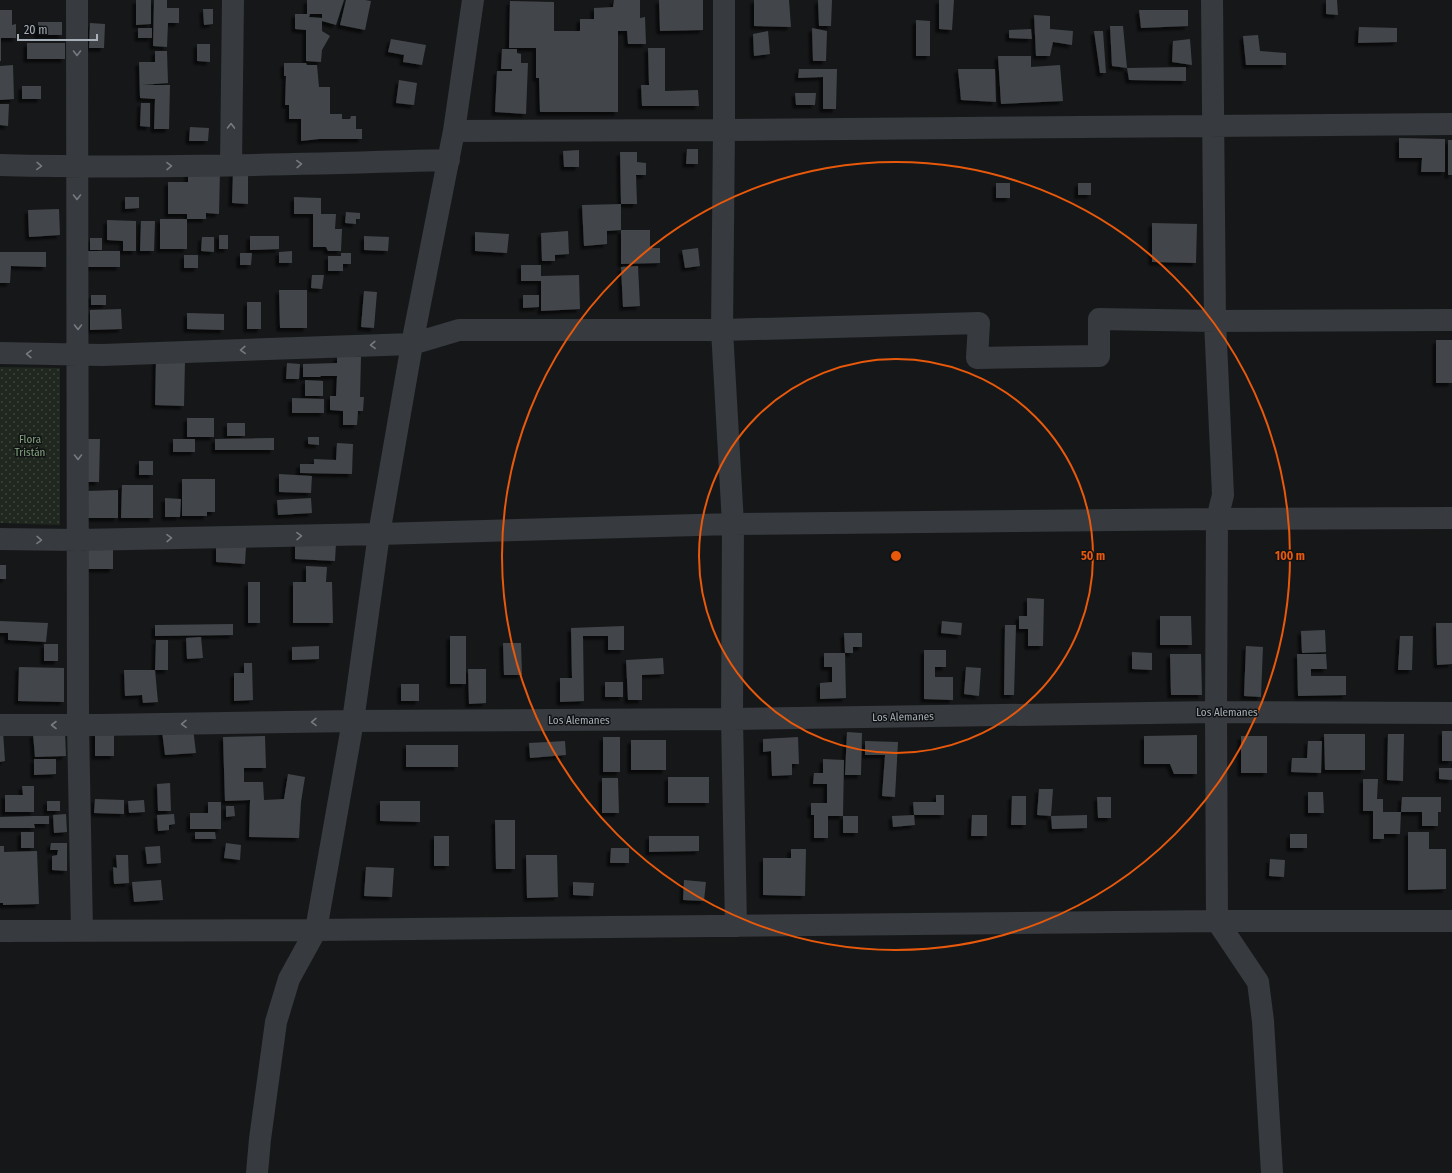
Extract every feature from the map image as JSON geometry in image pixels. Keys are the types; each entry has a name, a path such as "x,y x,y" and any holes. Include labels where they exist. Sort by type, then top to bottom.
{"street":[{"path":"77,0 78,725 82,931"},
{"path":"231,165 233,0"},
{"path":"257,1173 260,1139 276,1022 289,979 316,930 353,721 379,534 412,344 449,160 474,0"},
{"path":"724,0 722,330 733,524 732,719 736,926"},
{"path":"1212,0 1215,321 1223,495 1217,519 1217,921 1258,982 1263,1021 1272,1173"},
{"path":"454,131 1452,124"},
{"path":"0,165 77,167 449,160"},
{"path":"0,354 78,355 412,344 459,330 722,330 978,323 977,358 1099,356 1099,319 1215,321 1452,320"},
{"path":"0,539 78,540 379,534 733,524 1452,518"},
{"name":"Los Alemanes","path":"0,725 732,719 1216,712 1452,713"},
{"path":"0,931 316,930 1217,921 1452,921"}],"green space":[{"name":"Flora Tristán","path":"0,367 60,368 60,525 0,523"}],"building":[{"path":"136,0 151,0 151,24 136,25"},
{"path":"154,0 167,0 167,8 179,8 179,23 168,23 167,47 153,46"},
{"path":"307,0 344,0 336,25 322,21 322,31 330,36 322,50 321,62 306,61 306,30 295,29 295,14 307,14","holes":["310,14 322,14 322,18 309,17"]},
{"path":"346,0 371,1 365,30 340,25"},
{"path":"614,0 640,0 640,18 645,17 646,44 628,44 627,31 618,31 618,112 540,112 539,78 536,78 536,48 509,48 510,1 554,2 554,31 580,31 580,19 594,19 594,8 613,7"},
{"path":"659,0 703,0 703,30 660,31"},
{"path":"754,0 789,0 791,27 754,26"},
{"path":"818,0 832,0 831,26 819,26"},
{"path":"939,0 954,0 952,30 939,29"},
{"path":"1326,0 1337,0 1338,15 1326,14"},
{"path":"203,9 213,9 213,24 204,25"},
{"path":"0,10 12,10 12,25 16,24 16,38 1,38 1,61 0,61"},
{"path":"1139,10 1188,10 1188,26 1141,28"},
{"path":"1034,15 1050,16 1050,29 1073,31 1072,45 1053,42 1050,56 1036,56"},
{"path":"916,20 930,21 930,56 916,56"},
{"path":"38,22 62,22 62,35 38,35"},
{"path":"90,23 105,24 104,48 89,48"},
{"path":"1110,26 1123,26 1127,68 1112,66"},
{"path":"1359,27 1397,28 1397,42 1358,43"},
{"path":"138,28 152,28 152,38 138,38"},
{"path":"812,28 827,31 826,61 813,61"},
{"path":"1031,29 1032,39 1009,38 1009,30"},
{"path":"768,31 770,54 754,56 753,34"},
{"path":"1094,31 1103,31 1106,73 1100,73"},
{"path":"1258,35 1260,51 1286,53 1286,65 1246,65 1243,36"},
{"path":"391,39 426,45 422,65 403,62 404,55 388,52"},
{"path":"1190,39 1192,65 1172,62 1173,41"},
{"path":"27,43 65,43 65,59 27,59"},
{"path":"197,44 210,44 210,62 197,61"},
{"path":"648,48 665,48 665,91 698,90 699,106 642,106 641,85 649,85"},
{"path":"502,49 517,49 517,53 521,54 521,63 528,63 526,114 495,112 497,71 512,71 512,69 501,69"},
{"path":"155,51 167,51 168,83 142,85 170,85 169,129 154,129 155,99 140,98 139,62 155,62"},
{"path":"998,56 1031,56 1031,67 1060,65 1063,101 1001,104"},
{"path":"284,63 306,63 307,65 317,65 319,87 330,87 330,114 342,114 342,119 350,119 351,116 356,116 356,129 362,129 362,139 319,139 301,141 301,119 289,119 289,105 285,105 286,76 284,76"},
{"path":"13,65 14,99 0,100 0,66"},
{"path":"1186,67 1186,81 1129,80 1127,68"},
{"path":"799,69 837,69 836,109 823,109 823,77 798,78"},
{"path":"958,69 995,69 996,102 961,100"},
{"path":"399,80 417,83 414,105 396,103"},
{"path":"22,86 41,86 41,99 22,99"},
{"path":"795,93 816,93 815,105 796,105"},
{"path":"141,103 150,103 150,127 140,126"},
{"path":"0,104 9,104 8,126 0,125"},
{"path":"190,127 209,128 208,141 189,141"},
{"path":"1399,138 1445,139 1445,172 1421,172 1422,158 1399,158"},
{"path":"1448,140 1452,140 1452,175 1448,175"},
{"path":"687,149 698,149 698,164 686,164"},
{"path":"579,150 579,167 564,167 563,151"},
{"path":"620,152 637,152 637,162 646,163 646,175 636,175 637,204 621,204"},
{"path":"188,170 220,170 219,214 206,213 206,219 187,219 187,214 168,214 168,182 188,182"},
{"path":"233,173 248,173 248,204 232,203"},
{"path":"996,183 1010,183 1010,198 996,198"},
{"path":"1078,183 1091,183 1091,195 1078,195"},
{"path":"125,197 139,197 139,208 125,209"},
{"path":"294,197 321,198 321,214 336,214 335,229 342,229 341,251 328,251 326,247 313,247 313,214 294,214"},
{"path":"621,204 621,230 607,231 607,244 584,246 582,205"},
{"path":"59,209 60,235 29,237 28,210"},
{"path":"346,212 360,213 360,219 356,219 356,224 345,223"},
{"path":"160,219 187,219 187,249 160,249"},
{"path":"107,220 136,221 136,251 123,251 123,241 107,240"},
{"path":"141,221 155,221 154,251 140,251"},
{"path":"1152,223 1197,224 1196,263 1152,262"},
{"path":"621,230 650,230 650,248 660,248 660,263 621,264"},
{"path":"568,231 569,254 555,255 555,261 542,261 541,233"},
{"path":"475,232 509,234 507,253 475,251"},
{"path":"219,235 228,235 228,249 219,249"},
{"path":"250,236 279,236 279,249 250,250"},
{"path":"364,236 389,237 388,251 364,250"},
{"path":"202,237 214,237 214,252 201,251"},
{"path":"90,238 102,238 102,250 90,250"},
{"path":"698,248 700,266 685,268 682,250"},
{"path":"86,251 120,251 120,267 86,267"},
{"path":"292,251 292,263 279,263 279,252"},
{"path":"0,252 46,252 46,267 11,266 10,283 0,283"},
{"path":"240,253 252,253 251,265 240,265"},
{"path":"341,253 351,253 351,264 343,264 343,271 328,271 328,256 341,256"},
{"path":"184,255 198,255 198,268 184,268"},
{"path":"521,265 541,265 541,276 579,275 580,309 541,311 541,281 521,281"},
{"path":"638,266 640,306 623,307 621,267"},
{"path":"312,275 324,275 322,289 311,288"},
{"path":"279,290 307,290 307,328 280,328"},
{"path":"364,291 377,292 374,328 361,327"},
{"path":"91,295 106,295 106,305 91,305"},
{"path":"523,295 539,295 539,307 523,308"},
{"path":"247,302 261,302 261,329 247,329"},
{"path":"121,309 122,329 90,330 90,310"},
{"path":"187,313 224,314 224,330 187,329"},
{"path":"1436,340 1452,340 1452,383 1436,383"},
{"path":"337,356 361,357 360,397 364,397 363,411 358,411 357,425 343,425 343,411 330,410 330,396 336,396 337,376 303,377 303,364 337,363"},
{"path":"156,359 185,360 184,406 155,405"},
{"path":"287,363 300,364 299,379 286,379"},
{"path":"305,380 323,381 323,396 305,396"},
{"path":"292,398 324,399 324,413 292,413"},
{"path":"187,418 214,418 214,437 187,437"},
{"path":"227,423 245,423 245,436 227,436"},
{"path":"308,437 319,437 319,445 308,444"},
{"path":"274,438 274,450 215,450 215,439"},
{"path":"88,439 100,439 99,482 87,482"},
{"path":"173,439 195,439 195,452 173,452"},
{"path":"337,443 353,444 352,474 300,473 300,464 314,464 314,459 336,460"},
{"path":"139,461 153,461 153,475 139,475"},
{"path":"279,474 312,476 311,493 279,492"},
{"path":"182,479 215,479 215,512 207,512 207,516 182,516"},
{"path":"122,485 153,485 153,518 121,518"},
{"path":"118,490 118,518 86,518 86,491"},
{"path":"165,498 181,499 180,517 165,517"},
{"path":"311,498 312,513 278,515 277,500"},
{"path":"295,542 336,543 335,561 295,559"},
{"path":"86,545 113,545 113,569 86,569"},
{"path":"216,546 246,547 245,564 216,562"},
{"path":"0,565 6,565 6,579 0,579"},
{"path":"306,566 327,567 326,582 332,582 333,623 293,623 293,582 306,582"},
{"path":"248,582 260,582 260,623 248,623"},
{"path":"1027,598 1044,599 1043,646 1028,646 1028,629 1019,629 1019,616 1027,616"},
{"path":"1160,616 1191,616 1192,645 1160,645"},
{"path":"0,621 48,623 46,642 8,640 8,633 0,633"},
{"path":"942,621 962,623 961,635 941,633"},
{"path":"1436,623 1452,623 1452,664 1437,665"},
{"path":"233,624 233,635 155,636 155,625"},
{"path":"1005,625 1016,625 1014,695 1004,695"},
{"path":"624,626 624,650 608,650 608,636 583,636 584,701 560,702 560,678 572,678 571,628"},
{"path":"1325,630 1326,652 1302,653 1301,631"},
{"path":"844,633 862,633 862,647 853,647 853,653 845,653"},
{"path":"450,636 466,636 466,684 450,684"},
{"path":"1400,636 1413,636 1412,670 1398,670"},
{"path":"201,637 203,658 187,659 186,638"},
{"path":"156,640 168,640 168,670 155,670"},
{"path":"503,643 521,643 522,675 504,675"},
{"path":"44,644 58,644 58,661 44,661"},
{"path":"319,646 319,659 292,660 292,647"},
{"path":"1246,646 1263,647 1261,697 1244,696"},
{"path":"924,650 946,650 946,667 935,667 935,677 953,677 953,700 924,699"},
{"path":"1132,652 1152,653 1152,670 1132,669"},
{"path":"824,653 845,653 846,698 820,699 820,683 832,682 832,667 824,667"},
{"path":"1170,654 1201,654 1202,695 1171,695"},
{"path":"1297,654 1326,654 1327,669 1311,669 1311,676 1346,676 1346,695 1298,696"},
{"path":"663,658 664,674 642,675 642,700 628,700 626,660"},
{"path":"244,663 252,663 253,700 234,701 234,673 244,673"},
{"path":"19,667 64,668 64,702 18,701"},
{"path":"966,667 981,668 979,696 964,694"},
{"path":"468,669 486,669 486,703 469,704"},
{"path":"124,670 155,670 158,702 143,703 142,695 125,696"},
{"path":"605,682 623,682 623,697 605,697"},
{"path":"401,684 419,684 419,701 401,701"},
{"path":"193,728 196,753 165,755 162,731"},
{"path":"1442,731 1452,731 1452,761 1442,761"},
{"path":"0,732 3,732 5,761 0,762"},
{"path":"65,732 66,756 35,757 33,734"},
{"path":"95,732 114,732 114,756 95,756"},
{"path":"847,732 862,733 861,775 845,775"},
{"path":"1324,734 1365,734 1365,770 1325,770"},
{"path":"1388,734 1404,734 1403,781 1387,780"},
{"path":"1197,735 1197,774 1174,774 1170,764 1144,764 1144,736"},
{"path":"265,736 266,768 244,768 244,782 263,782 264,800 284,799 288,774 305,777 301,802 299,838 249,837 250,800 225,801 223,737"},
{"path":"1241,736 1267,736 1267,773 1241,773"},
{"path":"603,737 620,737 620,772 603,772"},
{"path":"798,737 799,764 792,764 792,775 772,776 771,751 763,752 763,739"},
{"path":"631,740 666,740 666,770 631,770"},
{"path":"565,741 566,755 530,758 529,743"},
{"path":"865,741 898,742 895,797 882,796 885,755 865,755"},
{"path":"1308,741 1322,741 1321,773 1291,772 1292,758 1307,758"},
{"path":"406,745 458,745 458,767 406,767"},
{"path":"34,759 56,759 56,774 34,775"},
{"path":"823,759 844,760 843,816 828,816 828,838 814,838 814,815 811,815 811,803 827,803 827,784 813,784 814,773 823,773"},
{"path":"1439,768 1452,768 1452,780 1439,779"},
{"path":"668,777 709,777 709,803 668,803"},
{"path":"602,778 618,778 619,813 602,813"},
{"path":"1363,779 1378,779 1377,799 1383,799 1383,812 1401,812 1400,834 1384,834 1384,839 1373,839 1373,811 1363,811"},
{"path":"170,783 171,811 158,811 157,784"},
{"path":"22,786 34,786 34,812 5,812 5,795 23,795"},
{"path":"1039,789 1053,789 1051,816 1037,815"},
{"path":"1308,792 1323,792 1324,813 1308,813"},
{"path":"936,795 944,795 944,815 914,815 913,802 936,802"},
{"path":"1012,796 1026,796 1026,825 1011,825"},
{"path":"1097,797 1111,797 1111,818 1098,818"},
{"path":"1402,797 1441,797 1441,812 1438,812 1438,826 1422,826 1422,812 1401,812"},
{"path":"95,799 124,800 124,814 94,813"},
{"path":"144,800 145,812 129,813 128,801"},
{"path":"47,801 60,801 60,811 47,811"},
{"path":"380,801 420,801 420,822 380,821"},
{"path":"208,802 221,802 221,829 190,829 190,813 208,813"},
{"path":"226,806 234,806 235,816 226,817"},
{"path":"66,814 67,832 54,833 53,815"},
{"path":"174,814 175,824 169,825 169,830 158,831 157,815"},
{"path":"914,815 915,825 893,827 892,816"},
{"path":"972,815 987,815 987,836 971,836"},
{"path":"1087,815 1087,828 1052,829 1051,816"},
{"path":"49,816 49,824 34,824 35,828 0,828 0,817"},
{"path":"843,816 858,816 858,833 843,833"},
{"path":"495,820 515,820 515,869 496,869"},
{"path":"21,832 34,832 34,848 21,848"},
{"path":"195,832 215,832 216,839 195,839"},
{"path":"1408,832 1429,832 1429,849 1446,849 1446,889 1408,890"},
{"path":"1290,834 1307,834 1307,848 1290,848"},
{"path":"434,836 449,836 449,866 434,866"},
{"path":"649,836 699,836 699,851 649,852"},
{"path":"51,843 67,843 67,871 52,870 52,856 57,855 58,850 50,850"},
{"path":"226,843 241,845 240,860 224,858"},
{"path":"0,846 4,846 4,852 37,851 39,904 3,905 3,903 0,903"},
{"path":"160,846 161,863 147,864 145,847"},
{"path":"611,848 629,848 629,863 610,863"},
{"path":"791,849 806,849 805,896 763,895 763,858 791,858"},
{"path":"116,855 128,855 129,883 114,884 113,867 117,868"},
{"path":"526,855 557,855 558,897 527,898"},
{"path":"1270,859 1285,860 1284,877 1269,876"},
{"path":"366,867 394,868 392,897 364,896"},
{"path":"161,880 163,900 134,902 132,882"},
{"path":"684,880 706,882 704,901 683,900"},
{"path":"573,882 594,883 593,896 573,895"}]}
